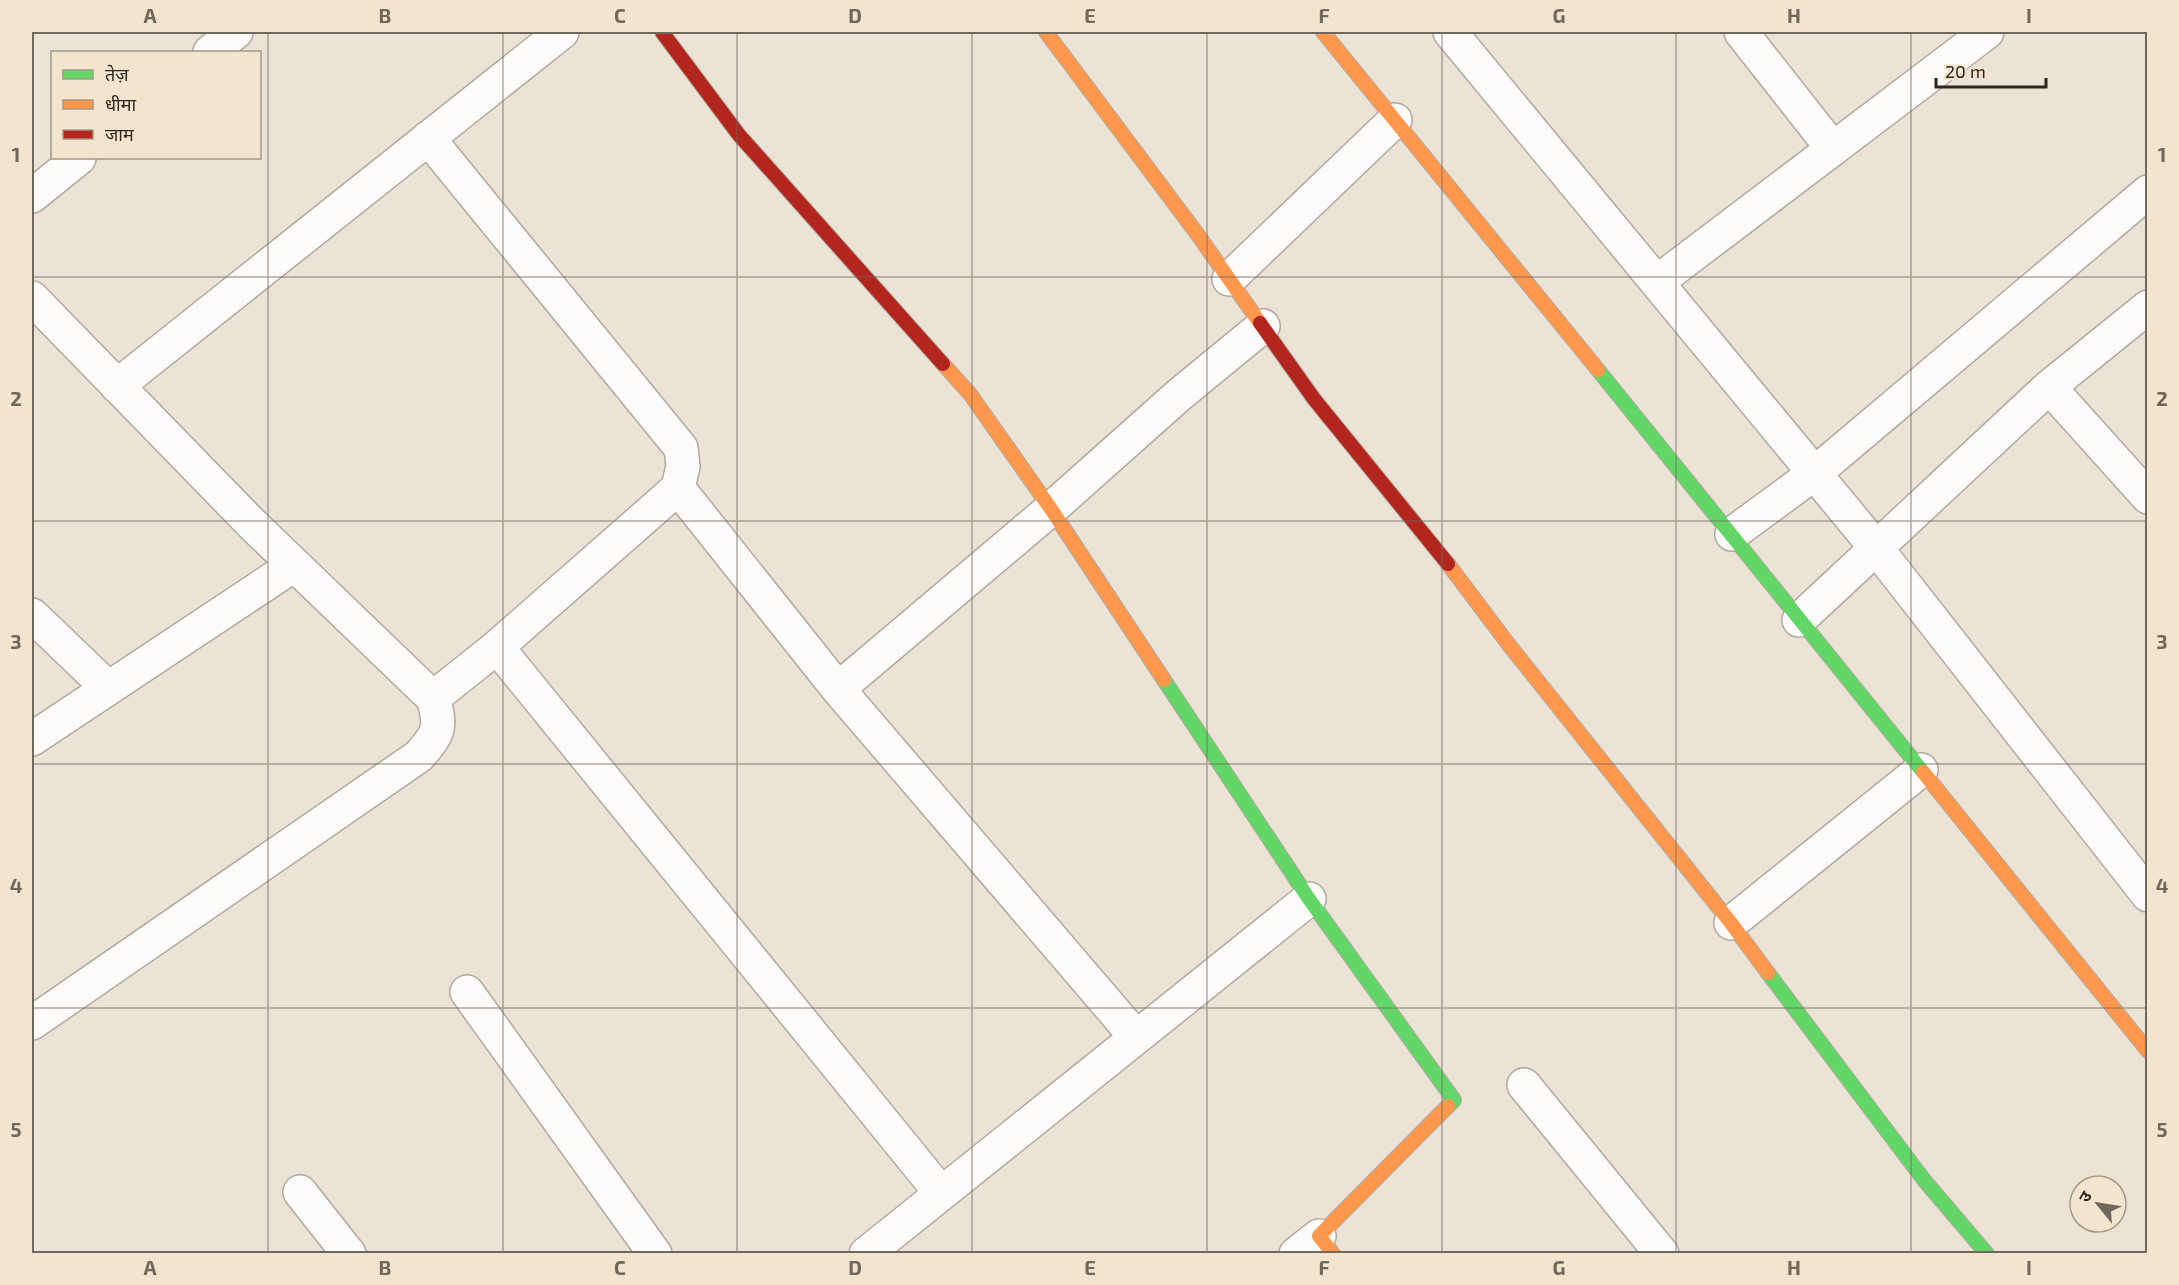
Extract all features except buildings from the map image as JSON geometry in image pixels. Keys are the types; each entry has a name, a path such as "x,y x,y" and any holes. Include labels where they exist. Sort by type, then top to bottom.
{"street":[{"path":"211,51 236,32"},
{"path":"117,386 562,32"},
{"path":"662,32 739,135 970,394 1051,509 1309,899 1454,1100 1316,1248"},
{"path":"1046,32 1229,279 1314,399 1463,582 1509,645 1731,923 1924,1180 1987,1254"},
{"path":"1323,32 1732,534 2148,1051"},
{"path":"1450,32 1877,549 2148,894"},
{"path":"1741,32 1833,148"},
{"path":"1657,282 1987,32"},
{"path":"1229,279 1395,120"},
{"path":"428,138 681,448 683,466 678,488 496,647 433,698"},
{"path":"32,196 78,159"},
{"path":"1732,534 1815,474 2148,192"},
{"path":"32,298 294,565 433,698 439,719 434,738 419,756 32,1023"},
{"path":"1799,620 2049,387 2148,307"},
{"path":"838,689 1051,509 1179,395 1263,326"},
{"path":"2049,387 2148,497"},
{"path":"678,488 838,689 1136,1037"},
{"path":"32,739 294,565"},
{"path":"32,615 108,688"},
{"path":"496,647 941,1193"},
{"path":"1731,923 1920,770"},
{"path":"866,1254 1309,899"},
{"path":"467,992 655,1254"},
{"path":"1524,1085 1662,1254"},
{"path":"300,1192 349,1254"}],"traffic: fast":[{"path":"1598,370 1923,772"},
{"path":"1164,680 1309,899 1454,1100 1448,1106"},
{"path":"1768,973 1924,1180 1987,1254"}],"traffic: slow":[{"path":"1046,32 1198,235 1260,323"},
{"path":"1323,32 1598,370"},
{"path":"943,364 970,394 1051,509 1164,680"},
{"path":"1448,564 1509,645 1731,923 1768,973"},
{"path":"1923,772 2148,1051"},
{"path":"1333,1254 1319,1236 1448,1106"}],"traffic: jam":[{"path":"662,32 739,135 943,364"},
{"path":"1260,323 1314,399 1448,564"}]}
